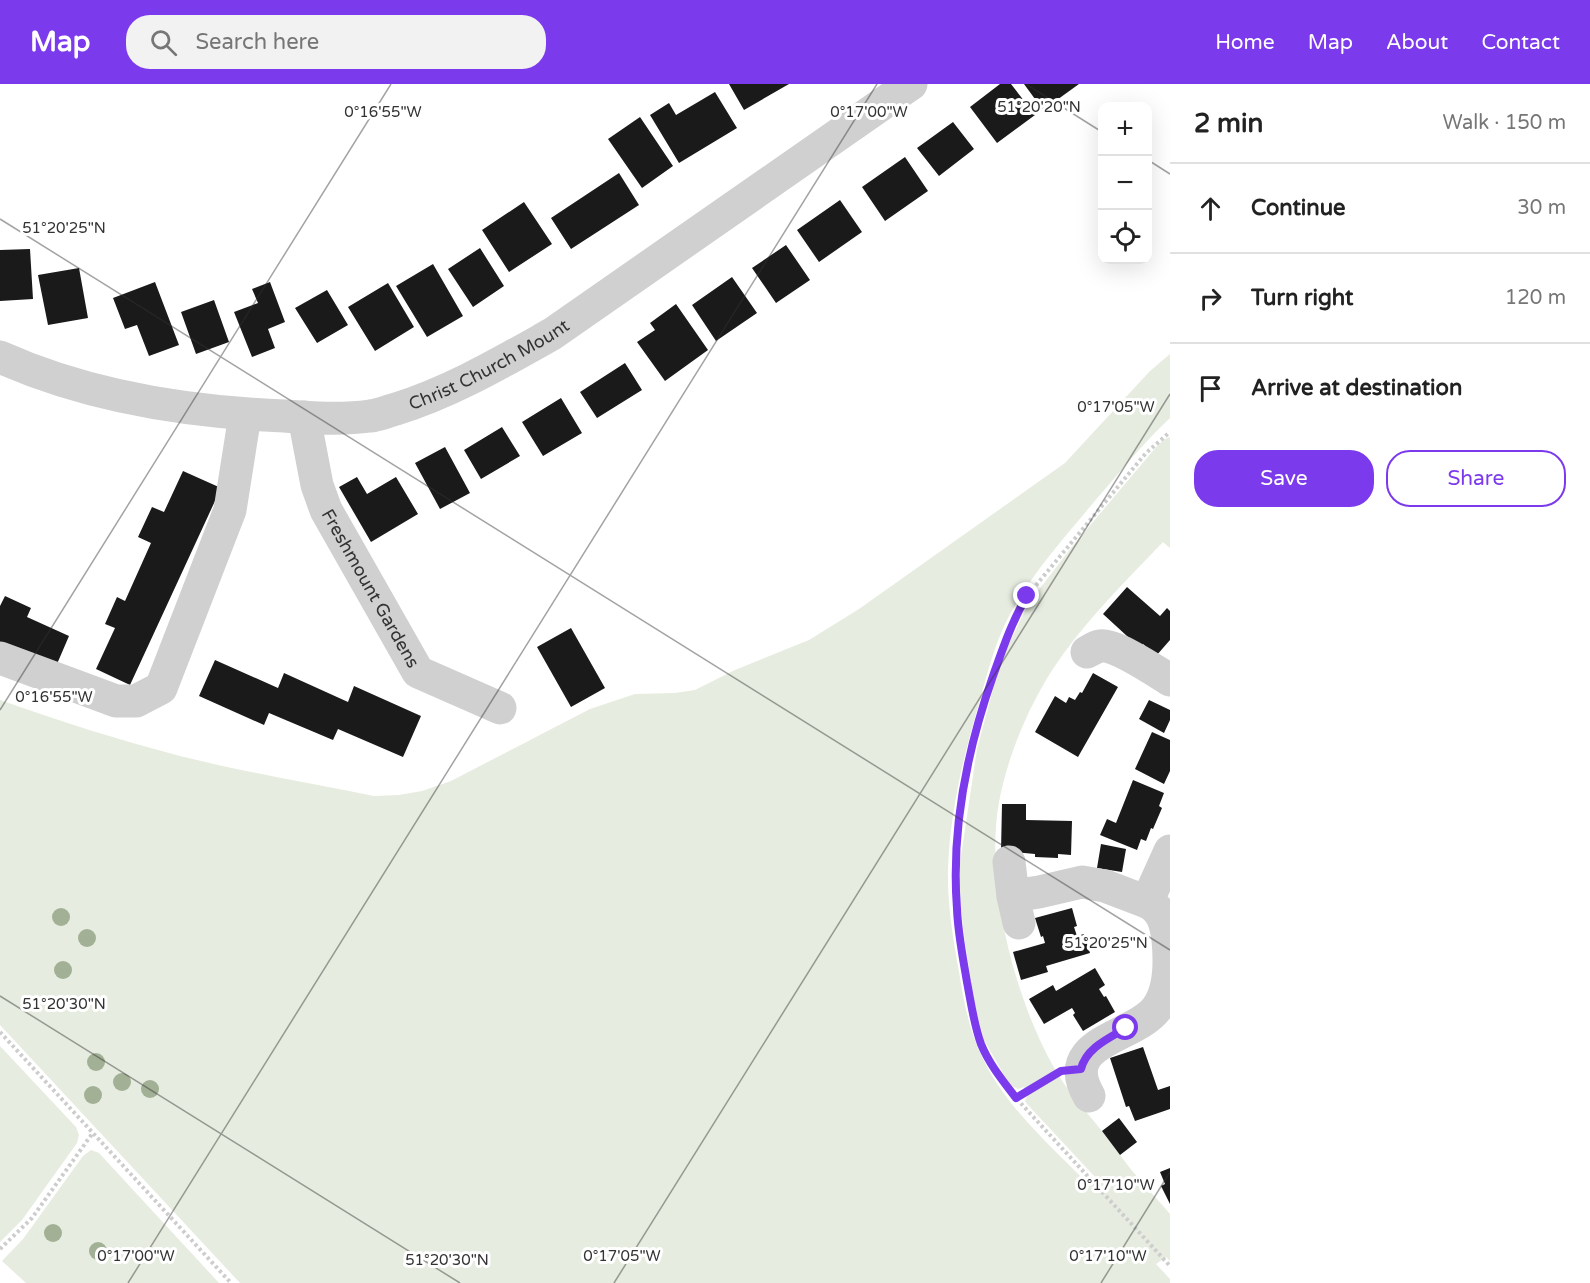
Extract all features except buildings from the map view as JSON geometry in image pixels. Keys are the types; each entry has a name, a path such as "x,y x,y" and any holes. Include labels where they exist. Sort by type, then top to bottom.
{"street":[{"name":"Christ Church Mount","path":"0,357 26,369 160,405 245,415 371,416 424,400 552,334 911,84"},
{"path":"0,658 116,701 136,701 161,688 230,510 245,415"},
{"name":"Freshmount Gardens","path":"304,417 317,485 326,510 418,672 500,708"},
{"path":"1087,652 1099,646 1108,646 1170,680"},
{"path":"1147,902 1170,851"},
{"path":"1009,862 1016,910 1038,892 1082,882 1105,886 1147,902 1156,907 1162,915 1168,938 1169,969 1163,997 1150,1016 1113,1036 1090,1052 1084,1060 1085,1083"}],"path":[{"path":"1170,432 1146,453 1027,596 1011,626 974,743 962,804 957,911 976,1030 988,1060 1016,1098 1170,1266"},
{"path":"0,1032 231,1283"},
{"path":"1016,1098 1061,1071 1085,1083"},
{"path":"0,1249 32,1218 92,1134"}],"shaded area":[{"path":"1170,354 1170,418 1128,462 1055,549 1023,592 1002,631 985,680 959,783 949,847 948,894 963,994 971,1027 983,1059 1016,1109 1087,1183 1096,1178 1027,1104 1025,1101 1029,1093 1024,1087 1018,1089 1012,1086 984,1040 975,1006 964,936 960,899 960,863 977,749 995,682 1008,646 1028,604 1071,548 1157,446 1170,437 1170,548 1163,542 1086,625 1058,661 1030,709 1002,786 996,834 996,870 1007,944 1029,1015 1043,1047 1074,1097 1170,1214 1170,1261 1166,1257 1156,1264 1170,1279 1170,1283 240,1283 0,1025 0,700 134,743 228,767 374,796 422,791 451,781 590,709 635,694 695,690 735,670 809,640 859,609 1065,463 1150,371"},
{"path":"0,1046 76,1127 79,1135 77,1143 22,1220 0,1242"},
{"path":"91,1150 99,1153 219,1283 26,1283 2,1261 23,1239 83,1156"}],"route":[{"path":"1027,596 1011,626 990,685 974,743 962,804 957,865 957,911 976,1030 988,1060 1016,1098 1061,1071 1081,1069 1090,1052 1126,1028"}]}
